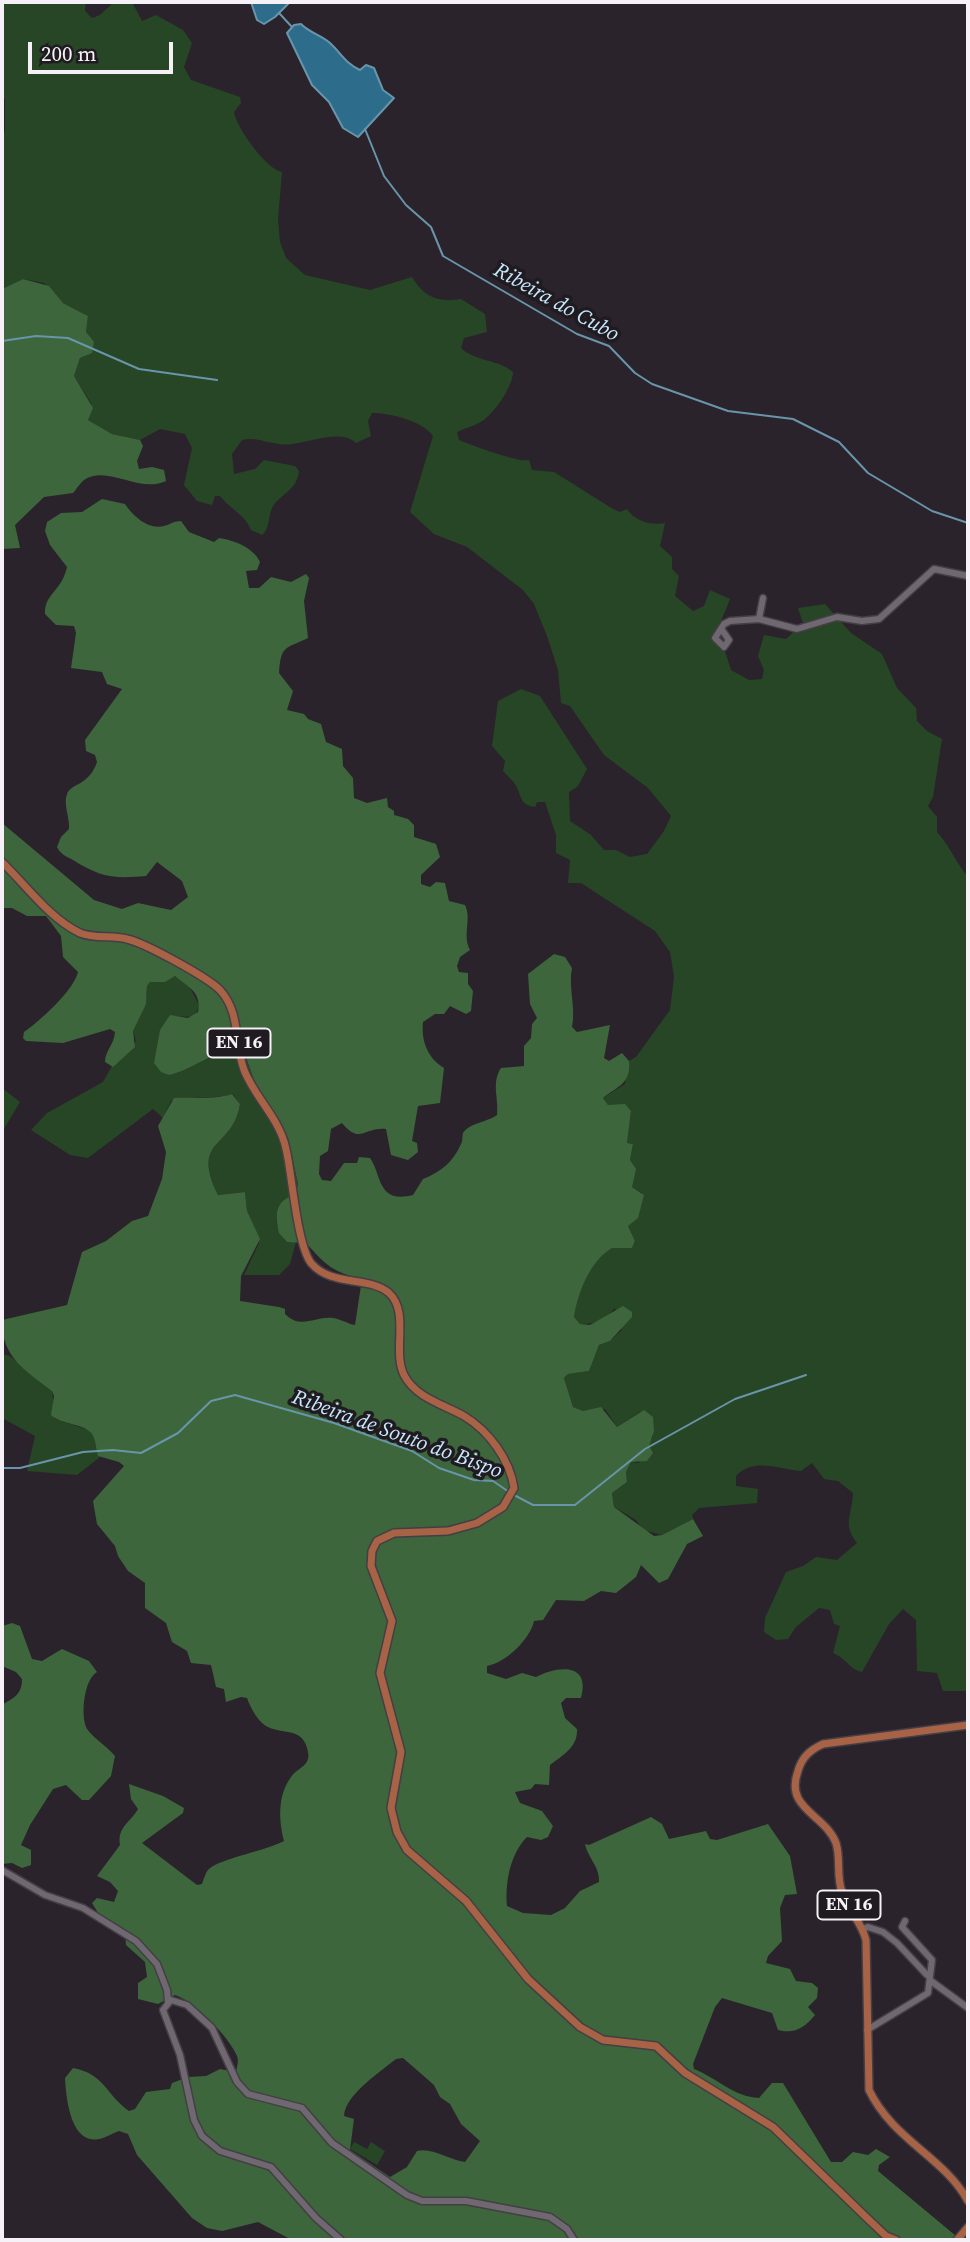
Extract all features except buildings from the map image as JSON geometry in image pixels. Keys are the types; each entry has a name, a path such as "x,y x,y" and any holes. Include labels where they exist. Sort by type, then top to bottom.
{"main road":[{"name":"EN 16","path":"2,862 75,930 92,936 125,938 143,944 218,988 229,1004 237,1024 245,1072 282,1134 304,1244 311,1262 336,1278 379,1288 391,1295 398,1312 399,1358 408,1381 428,1398 477,1425 508,1465 514,1488 503,1507 489,1516 448,1531 394,1533 377,1541 372,1551 370,1566 393,1621 380,1673 401,1752 392,1795 393,1821 407,1850 466,1901 528,1979 580,2028 603,2040 656,2046 685,2073 773,2127 876,2227 896,2240"},
{"name":"EN 16","path":"968,1725 833,1742 814,1749 801,1763 795,1787 799,1802 831,1833 836,1843 842,1893 863,1929 866,2071 869,2090 879,2110 968,2200"},
{"path":"957,2240 968,2227"}],"street":[{"path":"722,630 730,621 759,619 797,629 837,617 862,621 879,620 934,569 968,576"},
{"path":"759,619 764,598"},
{"path":"2,1870 45,1895 83,1908 136,1941 154,1959 172,2001"},
{"path":"867,2030 928,1993 932,1960 902,1927 905,1921"},
{"path":"863,1929 868,1927 883,1932 911,1956 929,1978 968,2008"},
{"path":"911,1956 922,1949"},
{"path":"172,2001 163,2010 164,2018 180,2055 194,2120 202,2136 220,2151 271,2167 316,2218 341,2240"},
{"path":"172,2001 187,2005 212,2028 237,2082 248,2094 302,2108 332,2143 407,2195 422,2201 466,2201 550,2217 567,2229 574,2240"}],"green space":[{"path":"2,2 86,2 85,11 92,18 100,15 114,2 132,2 142,21 156,15 183,30 192,43 184,67 191,80 240,97 241,103 234,112 240,127 260,156 282,172 278,219 280,242 286,258 305,275 370,290 412,277 421,289 432,297 461,299 485,314 487,332 464,338 461,348 473,356 507,368 513,372 512,378 506,393 484,420 457,432 459,440 506,456 529,460 532,470 554,472 613,509 620,512 627,509 634,517 649,523 665,523 660,546 672,557 672,569 679,576 675,596 693,611 704,606 710,590 730,599 713,641 724,648 731,670 749,680 762,679 764,670 758,656 764,635 786,639 803,623 798,608 825,604 851,633 882,654 897,688 916,708 917,721 927,731 942,739 933,797 928,806 937,817 937,832 968,877 968,1691 943,1691 937,1673 917,1671 916,1620 903,1609 889,1624 862,1672 833,1653 840,1626 834,1624 830,1610 819,1608 796,1627 788,1639 776,1640 764,1632 765,1618 786,1572 803,1566 816,1557 837,1560 857,1543 849,1525 853,1493 838,1481 824,1479 812,1463 801,1471 767,1466 743,1470 736,1476 736,1486 758,1489 757,1503 699,1508 692,1515 693,1519 662,1535 643,1530 636,1520 614,1507 612,1493 627,1482 626,1472 631,1462 639,1463 653,1436 640,1412 617,1427 605,1409 583,1411 573,1407 564,1378 568,1374 589,1371 599,1345 610,1341 622,1330 615,1308 604,1318 591,1323 580,1324 574,1317 581,1287 596,1261 612,1248 632,1248 635,1241 628,1226 642,1202 642,1193 632,1187 630,1160 633,1144 627,1143 631,1111 608,1105 603,1098 625,1084 629,1061 636,1057 670,1010 674,977 670,952 655,931 581,883 568,883 570,860 556,853 556,835 545,802 537,802 535,807 522,800 515,784 503,771 505,761 492,746 498,701 521,689 540,696 587,769 578,786 569,792 570,821 591,835 604,850 616,850 630,857 647,854 671,816 648,788 604,755 570,706 561,703 558,670 547,636 534,604 523,590 467,547 434,534 410,512 433,436 422,426 397,416 372,413 368,421 371,436 356,443 342,437 285,445 254,439 242,440 232,454 234,474 255,469 264,460 295,466 299,471 295,483 273,506 262,535 251,530 245,519 220,496 215,496 212,505 197,501 184,485 192,448 185,434 160,429 140,440 112,434 88,420 91,403 74,376 80,358 92,352 86,332 88,316 63,303 44,283 23,279 2,289 2,138 5,130 5,99 2,97"},
{"path":"23,279 49,286 63,303 88,316 86,332 94,342 92,353 80,358 74,376 93,408 88,420 112,434 140,440 143,446 137,461 139,469 152,467 164,470 166,481 145,484 103,475 93,476 84,480 73,493 44,497 15,525 20,548 2,549 2,289"},
{"path":"102,499 125,504 132,513 152,526 181,521 189,532 214,542 219,538 237,543 253,553 260,562 257,570 246,571 249,588 259,588 271,577 291,582 306,574 309,578 304,601 308,638 286,649 280,664 279,673 293,691 287,710 304,714 308,719 321,724 326,742 342,749 343,766 353,778 354,798 367,803 387,798 388,807 394,811 394,815 408,819 414,825 414,837 436,844 440,857 421,875 421,884 430,887 436,882 445,883 449,901 465,905 470,950 460,957 457,966 459,972 468,973 468,984 473,991 471,1011 466,1014 450,1006 444,1014 435,1014 423,1022 427,1049 444,1068 440,1103 418,1106 412,1141 417,1143 418,1152 408,1160 391,1155 386,1129 358,1134 342,1123 331,1129 328,1151 320,1156 319,1174 322,1180 331,1181 344,1163 357,1163 359,1157 370,1158 382,1186 387,1192 401,1197 413,1195 423,1179 446,1166 458,1150 466,1130 497,1115 496,1085 501,1068 524,1066 524,1046 531,1038 532,1024 537,1018 530,1004 528,974 554,954 565,957 572,968 572,1027 577,1032 610,1025 604,1058 609,1061 622,1053 629,1061 626,1080 603,1098 608,1105 625,1104 631,1111 627,1143 633,1144 630,1160 636,1169 632,1187 644,1195 638,1218 628,1226 635,1241 632,1248 612,1248 597,1261 582,1288 574,1317 580,1324 590,1325 623,1306 632,1312 632,1317 610,1341 599,1345 589,1371 568,1374 564,1378 573,1407 583,1411 601,1407 617,1427 644,1410 653,1417 654,1431 649,1446 653,1453 647,1461 631,1462 626,1472 627,1482 612,1493 614,1507 654,1536 662,1535 693,1519 703,1536 687,1544 668,1579 659,1583 641,1565 636,1577 616,1593 601,1591 584,1601 556,1600 543,1620 534,1621 528,1635 516,1649 502,1660 487,1666 487,1673 506,1679 522,1673 536,1677 562,1669 570,1670 577,1673 583,1686 581,1698 566,1698 561,1703 565,1718 577,1729 577,1735 569,1750 550,1765 549,1785 535,1784 531,1789 515,1792 520,1803 542,1811 553,1826 548,1837 541,1840 527,1837 516,1852 508,1879 507,1906 523,1913 551,1915 565,1908 580,1891 599,1882 598,1872 585,1844 589,1845 651,1817 662,1824 669,1839 706,1831 710,1839 717,1840 768,1824 790,1856 797,1894 785,1895 780,1908 782,1941 768,1956 766,1963 790,1969 796,1981 812,1983 818,1988 817,1998 808,2007 815,2015 799,2029 778,2030 772,2013 722,1998 715,2007 693,2064 694,2069 750,2097 759,2098 772,2083 783,2083 831,2162 842,2162 853,2152 868,2155 876,2149 890,2157 879,2165 878,2171 956,2236 956,2240 292,2240 258,2222 222,2231 207,2228 192,2218 137,2155 128,2134 119,2131 102,2138 89,2139 76,2127 69,2107 65,2078 73,2068 99,2080 129,2111 135,2109 146,2092 170,2089 172,2083 188,2077 206,2076 220,2069 236,2072 238,2064 233,2048 219,2030 183,1999 175,1995 158,2004 138,1999 138,1983 147,1977 145,1962 126,1945 125,1931 100,1916 92,1903 97,1898 114,1902 118,1891 110,1882 97,1876 120,1845 122,1829 138,1809 131,1799 129,1784 163,1796 184,1808 183,1813 142,1843 197,1885 202,1884 208,1871 215,1865 284,1841 280,1817 283,1792 291,1777 307,1761 308,1752 306,1744 298,1735 270,1728 262,1723 247,1698 241,1697 226,1702 224,1689 216,1687 211,1665 191,1663 187,1651 172,1642 166,1623 145,1608 145,1583 128,1571 115,1546 97,1524 93,1501 124,1466 98,1456 94,1439 88,1430 60,1421 51,1415 54,1396 52,1391 17,1362 6,1344 2,1320 67,1305 82,1252 106,1241 132,1221 148,1216 162,1179 166,1152 158,1126 174,1098 210,1098 232,1094 240,1104 236,1119 211,1153 209,1163 218,1195 245,1192 247,1211 260,1239 241,1276 240,1301 285,1309 285,1314 297,1321 333,1318 355,1325 362,1279 343,1274 325,1262 306,1243 287,1242 279,1233 278,1208 284,1200 296,1193 298,1184 288,1138 258,1091 244,1052 239,1047 230,1049 169,1075 161,1072 154,1063 160,1030 170,1015 188,1018 198,1012 196,995 175,976 165,982 150,982 147,986 146,1004 133,1031 135,1047 113,1067 105,1062 115,1032 110,1029 63,1043 26,1041 23,1038 24,1032 63,996 78,972 63,957 61,936 46,916 27,916 12,908 2,908 2,823 94,900 122,909 138,903 171,910 188,897 182,881 157,862 146,876 107,876 64,855 57,847 61,837 69,829 67,794 90,776 97,762 95,755 86,751 85,740 122,689 107,684 102,672 71,668 76,633 74,626 56,625 45,614 47,602 65,575 67,567 50,545 45,531 47,522 61,513 82,512","holes":["403,2058 434,2085 440,2097 450,2104 461,2124 480,2141 465,2162 422,2150 417,2151 407,2167 390,2177 350,2150 354,2119 344,2116 350,2100 364,2084 396,2059"]},
{"path":"175,976 188,984 199,1005 195,1017 170,1016 169,1075 239,1047 244,1052 258,1091 288,1138 298,1184 296,1193 282,1202 276,1214 276,1221 287,1242 296,1242 290,1264 279,1275 244,1275 259,1243 247,1211 245,1192 218,1195 211,1176 211,1153 236,1119 240,1104 233,1094 171,1101 163,1118 153,1109 88,1158 70,1155 31,1130 47,1113 103,1082 112,1066 128,1053 136,1041 133,1031 147,996 147,986 150,982 162,982"},
{"path":"2,1088 20,1102 2,1132"},
{"path":"2,1354 10,1356 52,1390 55,1419 89,1430 94,1437 100,1457 77,1475 27,1471 35,1436 2,1418"},
{"path":"12,1623 20,1626 32,1659 42,1661 62,1649 89,1661 97,1672 86,1690 85,1723 90,1733 115,1756 111,1776 89,1800 82,1800 66,1785 53,1789 30,1825 21,1845 31,1850 31,1865 22,1868 12,1863 2,1864 2,1705 19,1692 22,1684 22,1679 16,1672 2,1666 2,1626"},
{"path":"354,2142 367,2149 371,2142 385,2151 377,2165 350,2149"}],"water":[{"path":"251,2 290,2 264,24 257,20"},
{"path":"301,24 330,43 355,67 360,70 366,65 374,68 383,90 394,98 358,137 343,128 329,102 312,85 287,33 294,25"}],"waterway":[{"name":"Ribeira do Cubo","path":"279,13 292,27"},
{"name":"Ribeira do Cubo","path":"365,129 384,176 406,205 431,227 443,256 577,334 609,346 635,373 652,384 728,411 793,419 839,442 868,473 932,511 968,523"},
{"path":"2,341 36,336 68,338 139,369 217,380"},
{"name":"Ribeira de Souto do Bispo","path":"514,1495 533,1505 575,1505 645,1449 735,1399 806,1375"},
{"name":"Ribeira de Souto do Bispo","path":"2,1468 20,1468 83,1452 113,1450 141,1453 178,1433 211,1401 235,1395 334,1423 412,1451 439,1468 474,1480 493,1481 509,1492"}]}
